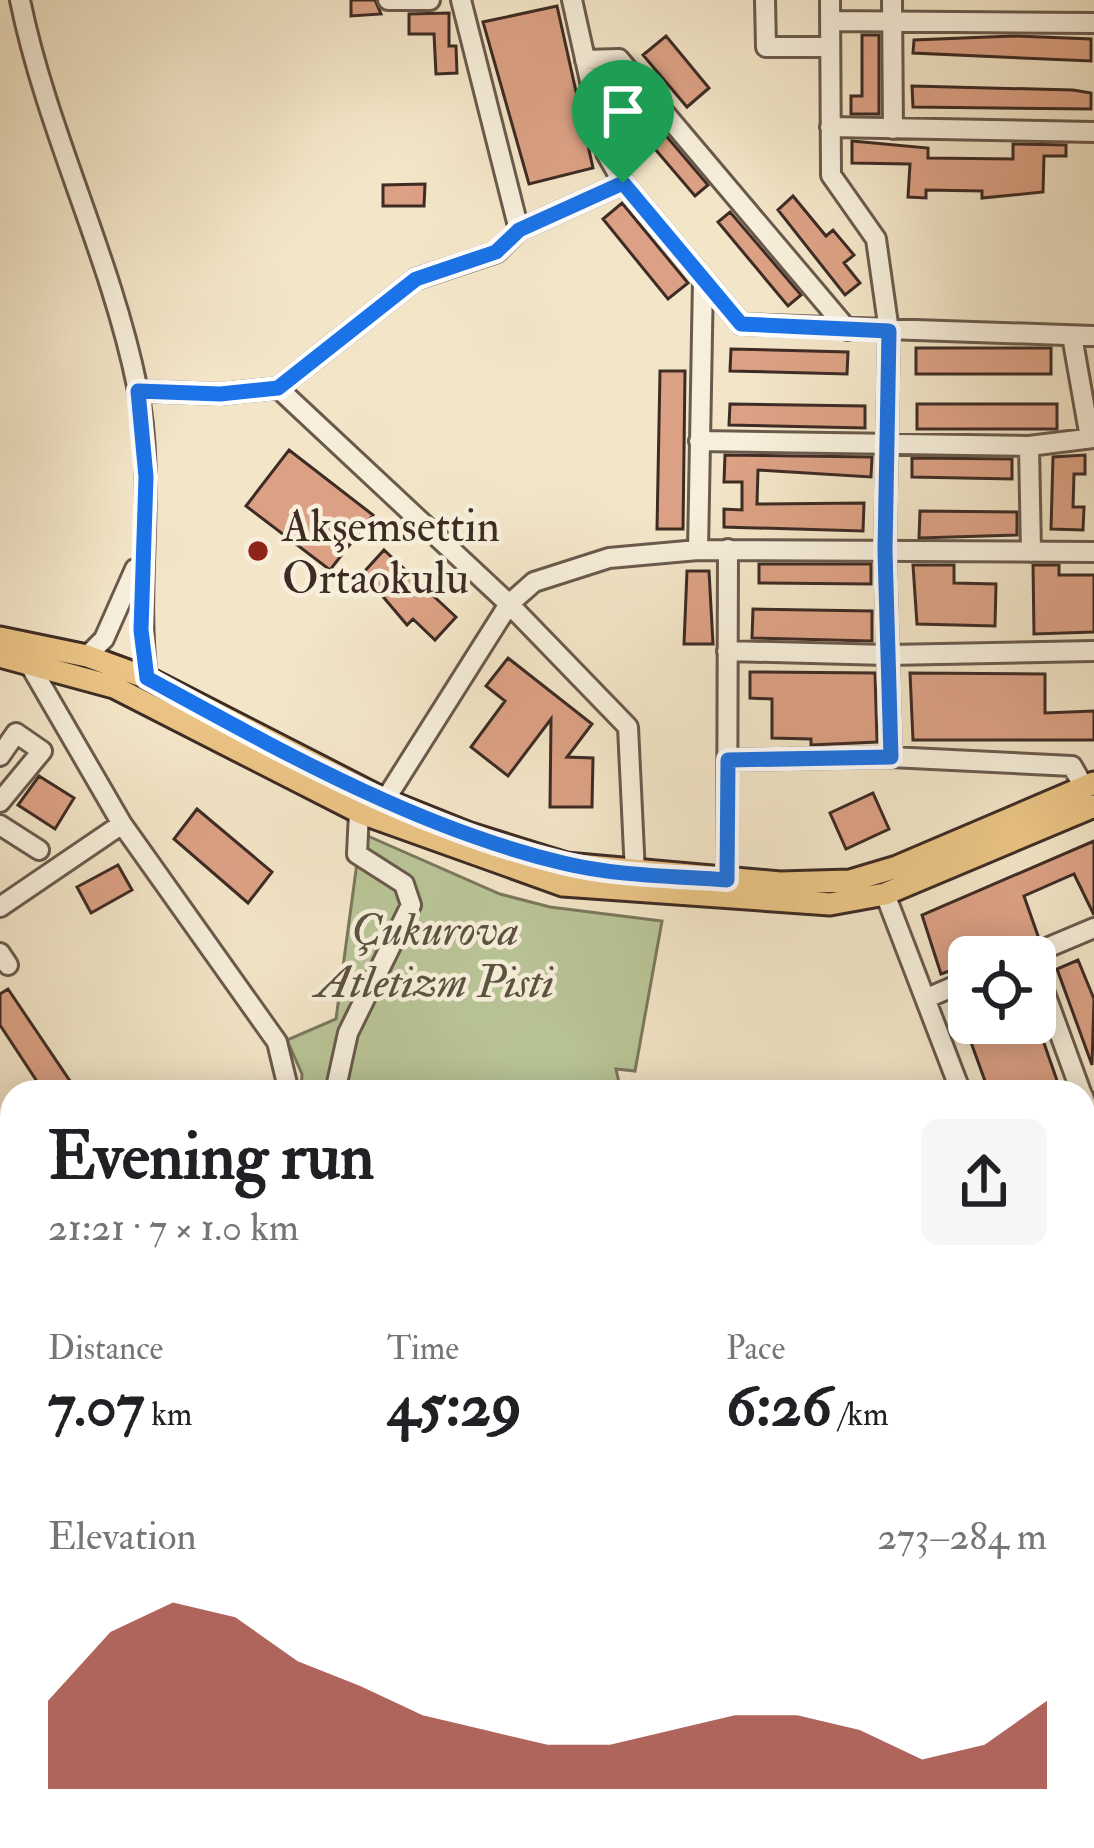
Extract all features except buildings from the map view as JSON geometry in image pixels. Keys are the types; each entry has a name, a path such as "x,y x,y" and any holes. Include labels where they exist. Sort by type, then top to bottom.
{"main road":[{"path":"0,638 87,656 147,678 385,800 470,835 566,864 727,880 850,881 1091,792"},
{"path":"0,656 114,687 359,812 563,885 760,903 830,904 885,894 1091,792"}],"street":[{"path":"20,0 138,391 146,477 141,554 147,678"},
{"path":"388,0 430,0"},
{"path":"460,0 519,230"},
{"path":"572,0 606,153 623,183 741,324 1094,336"},
{"path":"765,0 766,47 830,47"},
{"path":"830,0 831,175 876,238 889,331 885,551 891,757"},
{"path":"892,0 892,130"},
{"path":"830,21 1094,23"},
{"path":"585,60 619,59 848,330"},
{"path":"830,127 1094,132"},
{"path":"138,391 220,394 278,388 416,279 496,252 519,230 623,183"},
{"path":"698,550 703,280"},
{"path":"699,441 1029,446 1092,438 1072,336"},
{"path":"278,388 509,604 628,727 634,873"},
{"path":"1029,446 1031,552"},
{"path":"727,880 728,549"},
{"path":"385,800 509,604 534,582 609,558 698,550 1094,552"},
{"path":"87,656 113,622 141,554"},
{"path":"727,651 888,655 1094,651"},
{"path":"28,662 122,824 277,1042 286,1080"},
{"path":"0,756 16,733 42,751 7,779 0,802"},
{"path":"728,760 891,757 1072,766 1091,792"},
{"path":"338,1080 348,1033 411,905 404,884 357,854 359,812"},
{"path":"0,907 122,824"},
{"path":"0,825 39,850"},
{"path":"885,894 958,1080"},
{"path":"1056,947 1094,928"},
{"path":"927,998 948,989"},
{"path":"1056,1025 1077,1080"}],"green space":[{"name":"Çukurova Atletizm Pisti","path":"361,833 500,894 550,907 662,921 635,1071 616,1069 618,1080 302,1080 287,1040 336,1019"}],"place":[{"name":"Akşemsettin Ortaokulu","path":"258,551"}],"route":[{"path":"623,183 741,324 889,331 885,551 891,757 728,760 727,880 566,864 470,835 385,800 147,678 141,630 146,477 138,391 220,394 278,388 416,279 496,252 519,230 623,183"}]}
